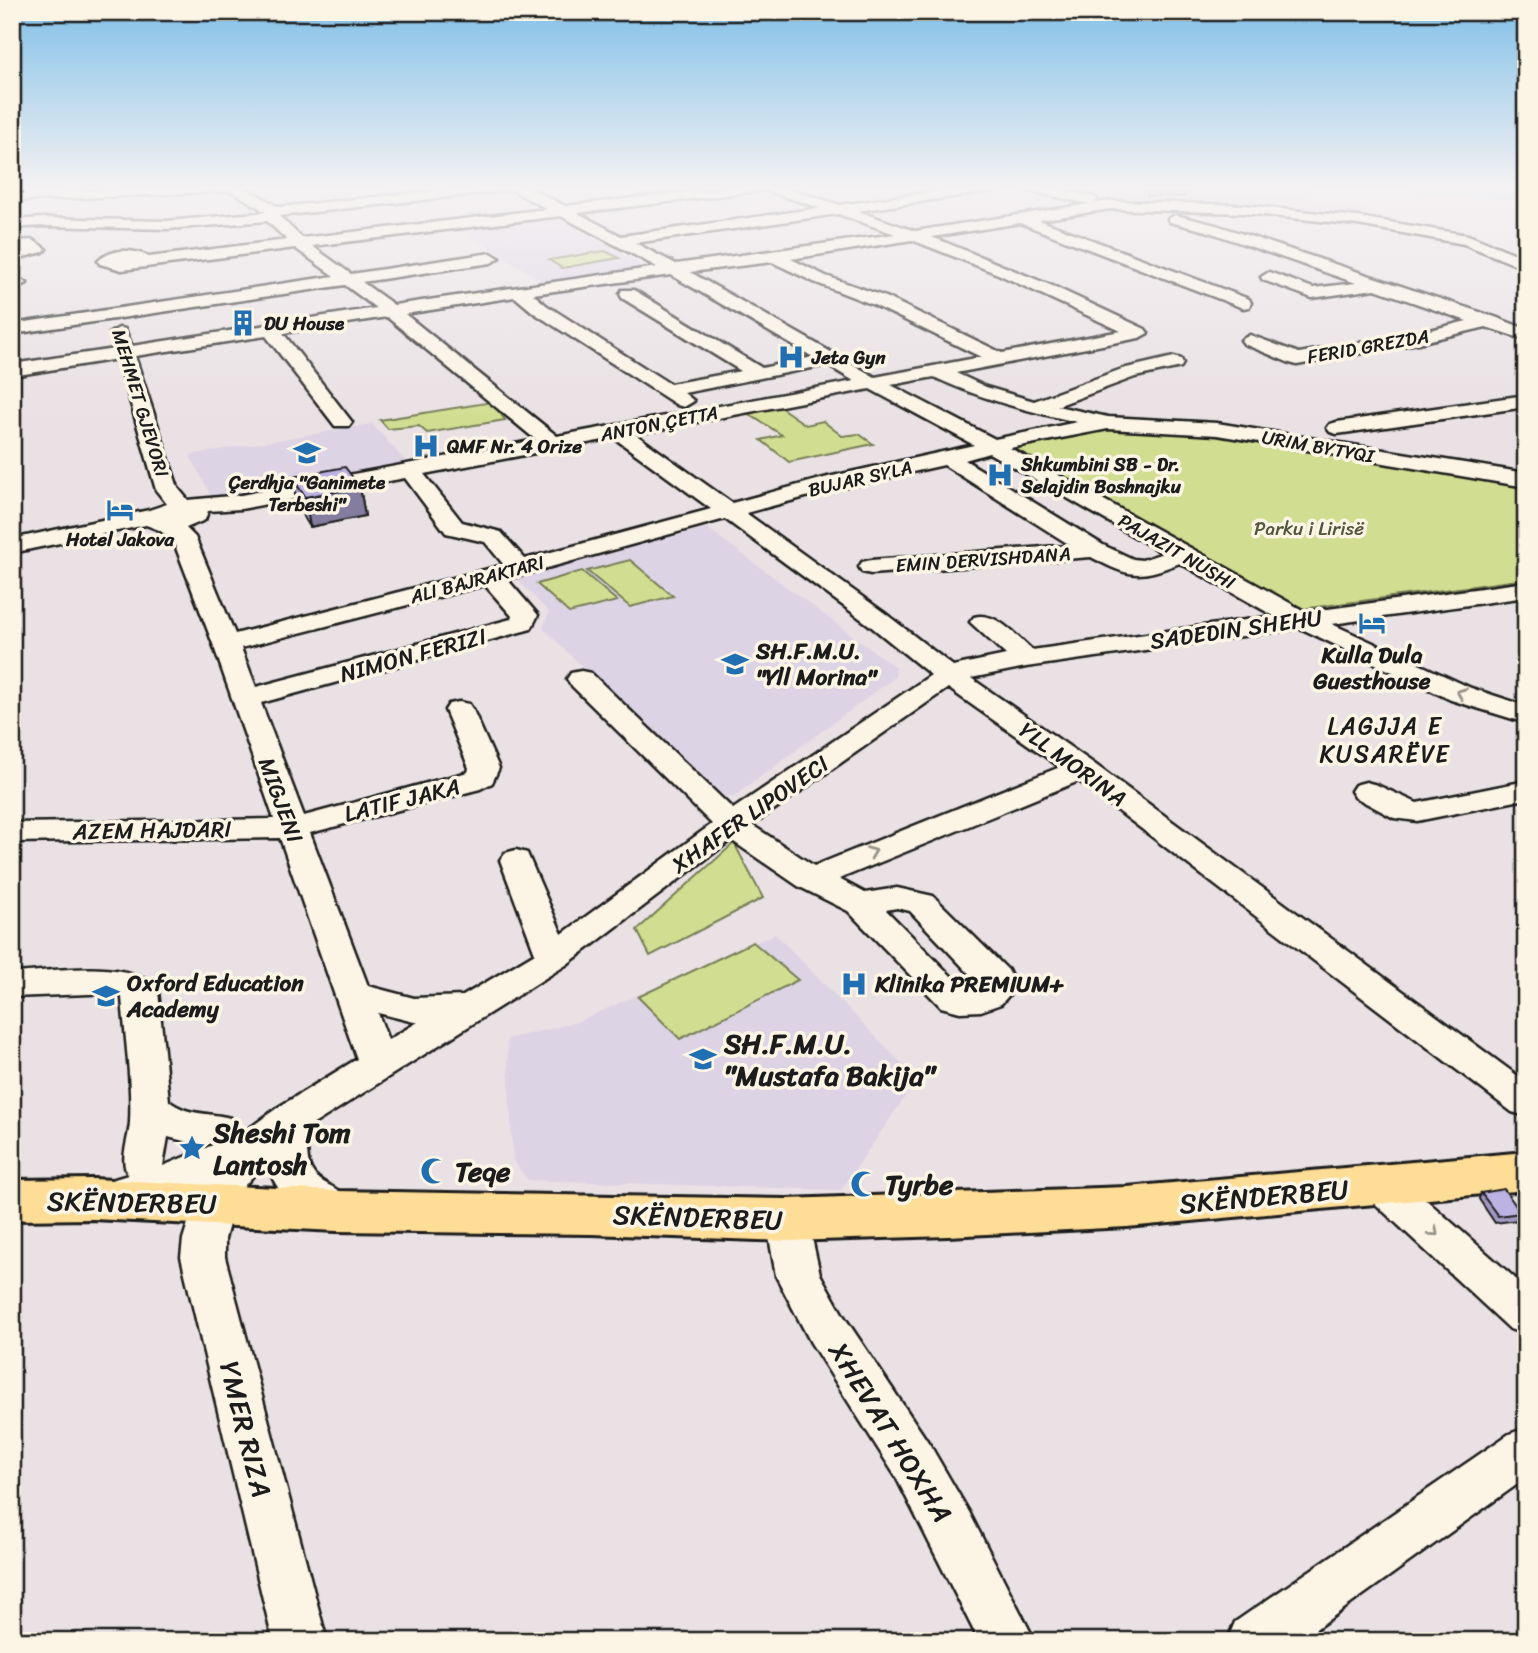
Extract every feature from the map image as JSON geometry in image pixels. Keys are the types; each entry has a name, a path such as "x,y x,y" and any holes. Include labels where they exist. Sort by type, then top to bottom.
{"main road":[{"name":"SKËNDERBEU","path":"12,1221 211,1210 591,1214 787,1220 948,1216 1127,1207 1384,1186 1526,1171"},
{"name":"SKËNDERBEU","path":"12,1200 93,1199 211,1210"}],"street":[{"path":"328,264 391,311 552,443"},
{"path":"495,264 511,276 540,309 706,414"},
{"name":"PAJAZIT NUSHI","path":"663,264 1300,620 1461,694 1526,715"},
{"path":"12,329 351,280 673,269 714,264"},
{"path":"789,264 820,279 880,301 1000,359"},
{"name":"ANTON ÇETTA","path":"12,546 1139,333 988,264"},
{"path":"1140,264 1243,303"},
{"path":"1319,264 1526,335"},
{"path":"1489,267 1526,271"},
{"path":"12,370 391,311 511,276"},
{"path":"1269,277 1312,293 1378,284"},
{"path":"12,279 19,283 12,287"},
{"path":"875,281 903,293 880,301"},
{"path":"675,288 699,285"},
{"path":"651,291 621,295 760,374"},
{"path":"540,309 565,305"},
{"name":"MEHMET GJEVORI","path":"114,315 174,515"},
{"name":"FERID GREZDA","path":"1250,340 1297,359 1418,338 1489,321"},
{"path":"271,330 342,422"},
{"path":"666,390 830,359"},
{"path":"1035,407 1129,373 1174,363"},
{"name":"URIM BYTYQI","path":"936,371 979,391 1108,423 1217,429 1526,480"},
{"path":"1338,428 1526,401"},
{"name":"URIM BYTYQI","path":"991,446 1076,427 1108,423"},
{"name":"YLL MORINA","path":"618,431 877,619 948,675 1082,769 1526,1102"},
{"name":"BUJAR SYLA","path":"729,512 828,484 991,446"},
{"name":"EMIN DERVISHDANA","path":"947,458 1095,550 1127,566 1149,566 1184,553"},
{"path":"410,470 454,528 494,536 503,544 518,569"},
{"name":"ALI BAJRAKTARI","path":"226,644 729,512"},
{"name":"MIGJENI","path":"174,515 226,644 377,1064"},
{"name":"EMIN DERVISHDANA","path":"871,567 1095,550"},
{"name":"NIMON FERIZI","path":"244,699 522,624 525,615 491,576"},
{"name":"SADEDIN SHEHU","path":"948,675 1026,659 1526,589"},
{"path":"983,622 1026,659"},
{"name":"XHAFER LIPOVECI","path":"211,1210 222,1182 278,1128 377,1064 554,957 731,825 948,675"},
{"path":"581,679 731,825 810,879 860,904"},
{"name":"LATIF JAKA","path":"292,828 481,777 484,768 459,710"},
{"path":"810,879 1082,769"},
{"path":"1366,791 1405,811 1417,812 1526,790"},
{"name":"AZEM HAJDARI","path":"12,833 292,828"},
{"path":"516,860 554,957"},
{"path":"12,985 114,981 134,985 140,991 150,1107 149,1133 143,1165"},
{"path":"353,995 414,1010 474,1007"},
{"path":"150,1107 173,1125 190,1129 216,1129"},
{"path":"93,1199 172,1180 228,1157 278,1128 285,1146 286,1161 297,1185 309,1198 335,1211"},
{"path":"1384,1186 1526,1316"},
{"name":"YMER RIZA","path":"211,1210 203,1257 300,1641"},
{"name":"XHEVAT HOXHA","path":"787,1220 798,1276 827,1329 913,1461 951,1529 1007,1641"},
{"path":"1254,1641 1526,1450"}],"shaded area":[{"path":"516,264 639,264 646,268 545,283"},
{"path":"372,424 407,463 213,499 190,455"},
{"name":"SH.F.M.U. \"Yll Morina\"","path":"707,528 896,668 895,677 733,797 714,795 543,628 549,612 516,578"},
{"name":"SH.F.M.U. \"Mustafa Bakija\"","path":"775,934 917,1079 841,1190 528,1180 513,1160 507,1039 575,1023"}],"green space":[{"path":"556,264 584,264 562,268"},
{"path":"492,402 505,420 427,433 419,426 388,429 380,420"},
{"path":"780,407 806,425 823,421 842,436 859,434 873,444 789,462 761,440 782,435 747,413"},
{"name":"Parku i Lirisë","path":"1130,425 1275,442 1379,464 1526,483 1526,579 1294,610 1010,447 1059,431"},
{"path":"630,560 673,596 630,607 587,571"},
{"path":"582,571 617,601 569,613 537,584"},
{"path":"734,843 763,898 650,956 637,930"},
{"path":"753,942 798,980 680,1039 638,997"}],"building":[{"path":"345,467 360,487 305,497 292,477"},
{"path":"1504,1189 1521,1213 1498,1216 1481,1193"}],"place":[{"name":"DU House","path":"243,323"},
{"name":"Jeta Gyn","path":"791,357"},
{"name":"QMF Nr. 4 Orize","path":"426,446"},
{"name":"Çerdhja \"Ganimete Terbeshi\"","path":"307,453"},
{"name":"Shkumbini SB - Dr. Selajdin Boshnajku","path":"1000,475"},
{"name":"Hotel Jakova","path":"120,510"},
{"name":"Kulla Dula Guesthouse","path":"1372,623"},
{"name":"SH.F.M.U. \"Yll Morina\"","path":"735,664"},
{"name":"Klinika PREMIUM+","path":"854,984"},
{"name":"Oxford Education Academy","path":"106,996"},
{"name":"SH.F.M.U. \"Mustafa Bakija\"","path":"703,1059"},
{"name":"Sheshi Tom Lantosh","path":"192,1148"},
{"name":"Teqe","path":"434,1171"},
{"name":"Tyrbe","path":"864,1184"}],"district":[{"name":"LAGJJA E KUSARËVE","path":"1385,740"}]}
